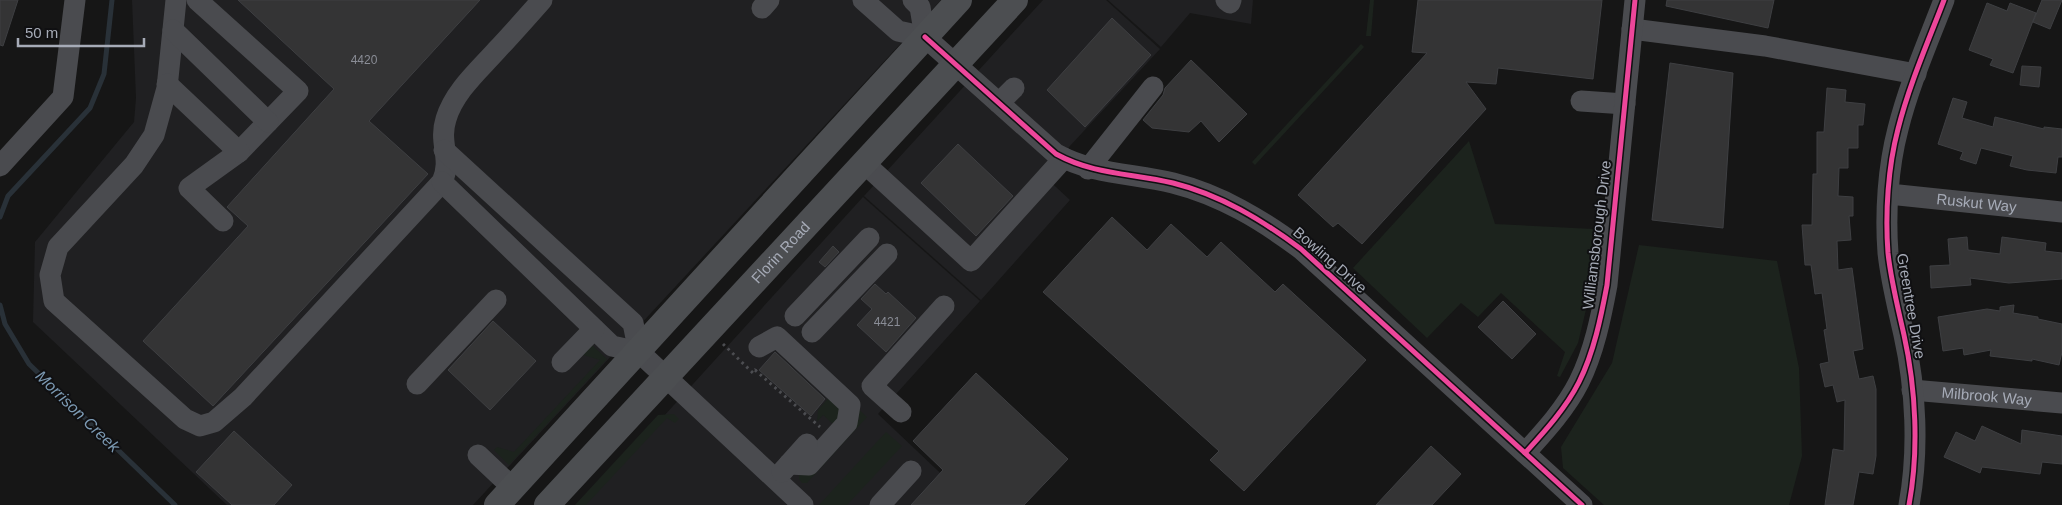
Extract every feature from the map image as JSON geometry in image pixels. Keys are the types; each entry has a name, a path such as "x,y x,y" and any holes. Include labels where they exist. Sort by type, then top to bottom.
{"main road":[{"path":"505,496 640,352 959,0"},
{"name":"Florin Road","path":"547,505 664,376 1016,0"}],"street":[{"path":"0,166 63,97 75,0"},
{"path":"176,0 167,84 154,135 134,165 58,248 50,275 54,301 184,419 200,426 214,422 243,397 442,182 447,171 444,150 444,124 455,98 542,0"},
{"path":"197,0 298,90 239,152 189,188 223,221"},
{"path":"863,0 898,31 925,37 920,6 913,0"},
{"path":"1226,0 1230,3 1231,0"},
{"name":"Williamsborough Drive","path":"1525,453 1546,430 1580,381 1594,343 1607,285 1635,0"},
{"name":"Greentree Drive","path":"1909,505 1914,457 1912,390 1905,337 1894,295 1888,253 1889,194 1897,130 1944,0"},
{"path":"1632,29 1770,47 1916,74"},
{"path":"173,30 268,122"},
{"name":"Bowling Drive","path":"925,37 1056,154 1088,169 1140,176 1175,184 1209,195 1242,210 1272,228 1301,249 1582,505"},
{"path":"167,84 239,152"},
{"path":"1088,169 1153,86"},
{"path":"999,104 1014,88"},
{"path":"1581,101 1625,104"},
{"path":"444,150 634,323 640,352"},
{"path":"864,163 971,261 1064,158"},
{"path":"442,182 612,346 640,352 664,376 696,415 783,472 803,505"},
{"name":"Ruskut Way","path":"1889,194 2062,212"},
{"path":"795,316 869,238"},
{"path":"812,332 887,254"},
{"path":"417,384 496,300"},
{"path":"901,412 872,386 944,306"},
{"path":"562,362 594,329"},
{"path":"759,347 777,337 850,405 847,423 809,465 783,472"},
{"name":"Milbrook Way","path":"1912,390 2062,403"},
{"path":"783,472 807,444"},
{"path":"478,455 505,496"},
{"path":"880,505 911,471"}],"path":[{"path":"756,370 823,430"}],"shaded area":[{"path":"132,0 941,0 473,505 227,505 33,322 35,242 134,122 136,98"},
{"path":"1043,0 1106,0 1160,49 1043,175 1070,200 981,300 864,196"},
{"path":"1108,0 1253,0 1251,24 1190,13 1161,47"},
{"path":"1370,0 1374,0 1371,36 1366,36"},
{"path":"1361,44 1364,47 1255,165 1252,162"},
{"path":"1469,141 1495,224 1593,229 1589,297 1578,343 1560,377 1557,376 1565,352 1501,293 1478,317 1461,303 1427,338 1353,268"},
{"path":"863,197 980,301 878,414 974,505 583,505"},
{"path":"1639,245 1777,261 1799,368 1802,456 1789,505 1604,505 1563,468 1561,447 1612,363"},
{"path":"592,345 607,359 509,465 494,450 497,447 514,452 600,360 583,355"},
{"path":"832,394 846,413 834,425 823,415 817,422 818,410"},
{"path":"853,404 867,417 807,483 802,483 799,475 812,469 859,419"},
{"path":"674,414 679,419 675,423 667,418 586,505 575,505 658,415"},
{"path":"886,432 902,446 847,505 819,505"}],"building":[{"path":"0,0 18,0 3,46 0,45"},
{"path":"238,0 480,0 369,121 428,174 213,406 143,341 248,226 227,207 334,89"},
{"path":"1418,0 1602,0 1593,79 1498,68 1496,84 1466,82 1486,109 1362,244 1338,223 1333,227 1298,195 1427,53 1412,52"},
{"path":"1667,0 1774,0 1768,28 1666,6"},
{"path":"2042,0 2062,0 2050,29 2033,22"},
{"path":"1987,3 2007,11 2010,3 2036,13 2013,73 1990,65 1993,59 1969,50"},
{"path":"1112,18 1151,55 1085,127 1047,90"},
{"path":"1191,60 1247,114 1219,142 1201,121 1189,132 1152,128 1143,120 1163,95 1165,88"},
{"path":"1670,63 1733,73 1723,228 1652,220"},
{"path":"2022,66 2041,67 2039,87 2020,85"},
{"path":"1827,88 1846,90 1845,102 1865,104 1863,125 1858,125 1858,148 1848,148 1848,168 1839,168 1838,196 1853,197 1853,216 1849,216 1851,240 1837,241 1838,270 1852,268 1863,349 1853,351 1859,379 1873,376 1876,389 1876,456 1873,474 1859,472 1853,505 1825,505 1833,449 1844,451 1845,400 1837,402 1833,385 1825,387 1820,364 1829,362 1824,330 1827,329 1822,293 1815,294 1811,265 1805,265 1802,225 1812,225 1813,174 1817,174 1817,132 1824,132"},
{"path":"1953,98 1967,102 1962,118 1993,127 1995,117 2044,129 2044,127 2062,129 2062,157 2058,157 2056,173 2010,166 2013,156 1981,148 1976,164 1960,159 1963,152 1938,144"},
{"path":"958,144 1013,196 976,236 921,183"},
{"path":"1112,217 1147,250 1171,224 1207,257 1221,242 1275,292 1283,284 1366,360 1244,491 1210,460 1219,451 1043,292"},
{"path":"1967,237 1968,250 2000,254 2002,237 2046,243 2045,251 2062,253 2062,279 2009,283 1970,278 1971,285 1931,288 1930,266 1950,265 1948,239"},
{"path":"833,246 839,252 825,267 819,262"},
{"path":"875,284 886,294 888,292 916,318 886,352 857,325 872,309 861,299"},
{"path":"1503,301 1536,334 1512,359 1478,327"},
{"path":"2014,305 2013,313 2038,317 2038,319 2062,324 2062,352 2059,365 2032,359 2032,361 1990,356 1991,350 1964,355 1963,348 1943,351 1938,317 1987,309 2000,311 2000,307"},
{"path":"493,321 536,361 490,410 448,370"},
{"path":"775,352 825,399 811,416 759,370"},
{"path":"976,373 1068,459 1024,505 911,505 943,470 913,441"},
{"path":"1982,426 2021,444 2022,430 2062,436 2062,464 2042,462 2040,474 1982,467 1980,473 1944,457 1956,432 1975,441"},
{"path":"234,431 292,485 274,505 232,505 196,472"},
{"path":"1431,446 1461,474 1432,505 1376,505"}],"waterway":[{"name":"Morrison Creek","path":"0,217 8,196 90,108 104,74 112,0"},
{"name":"Morrison Creek","path":"0,305 5,324 29,364 175,505"}],"cycle path":[{"path":"1525,453 1555,419 1574,392 1593,347 1607,285 1635,0"},
{"path":"1909,505 1914,463 1915,420 1908,356 1888,253 1888,190 1892,159 1902,113 1944,0"},
{"path":"925,37 1056,154 1070,161 1099,170 1173,183 1208,194 1256,219 1286,238 1301,249 1582,505"}]}
